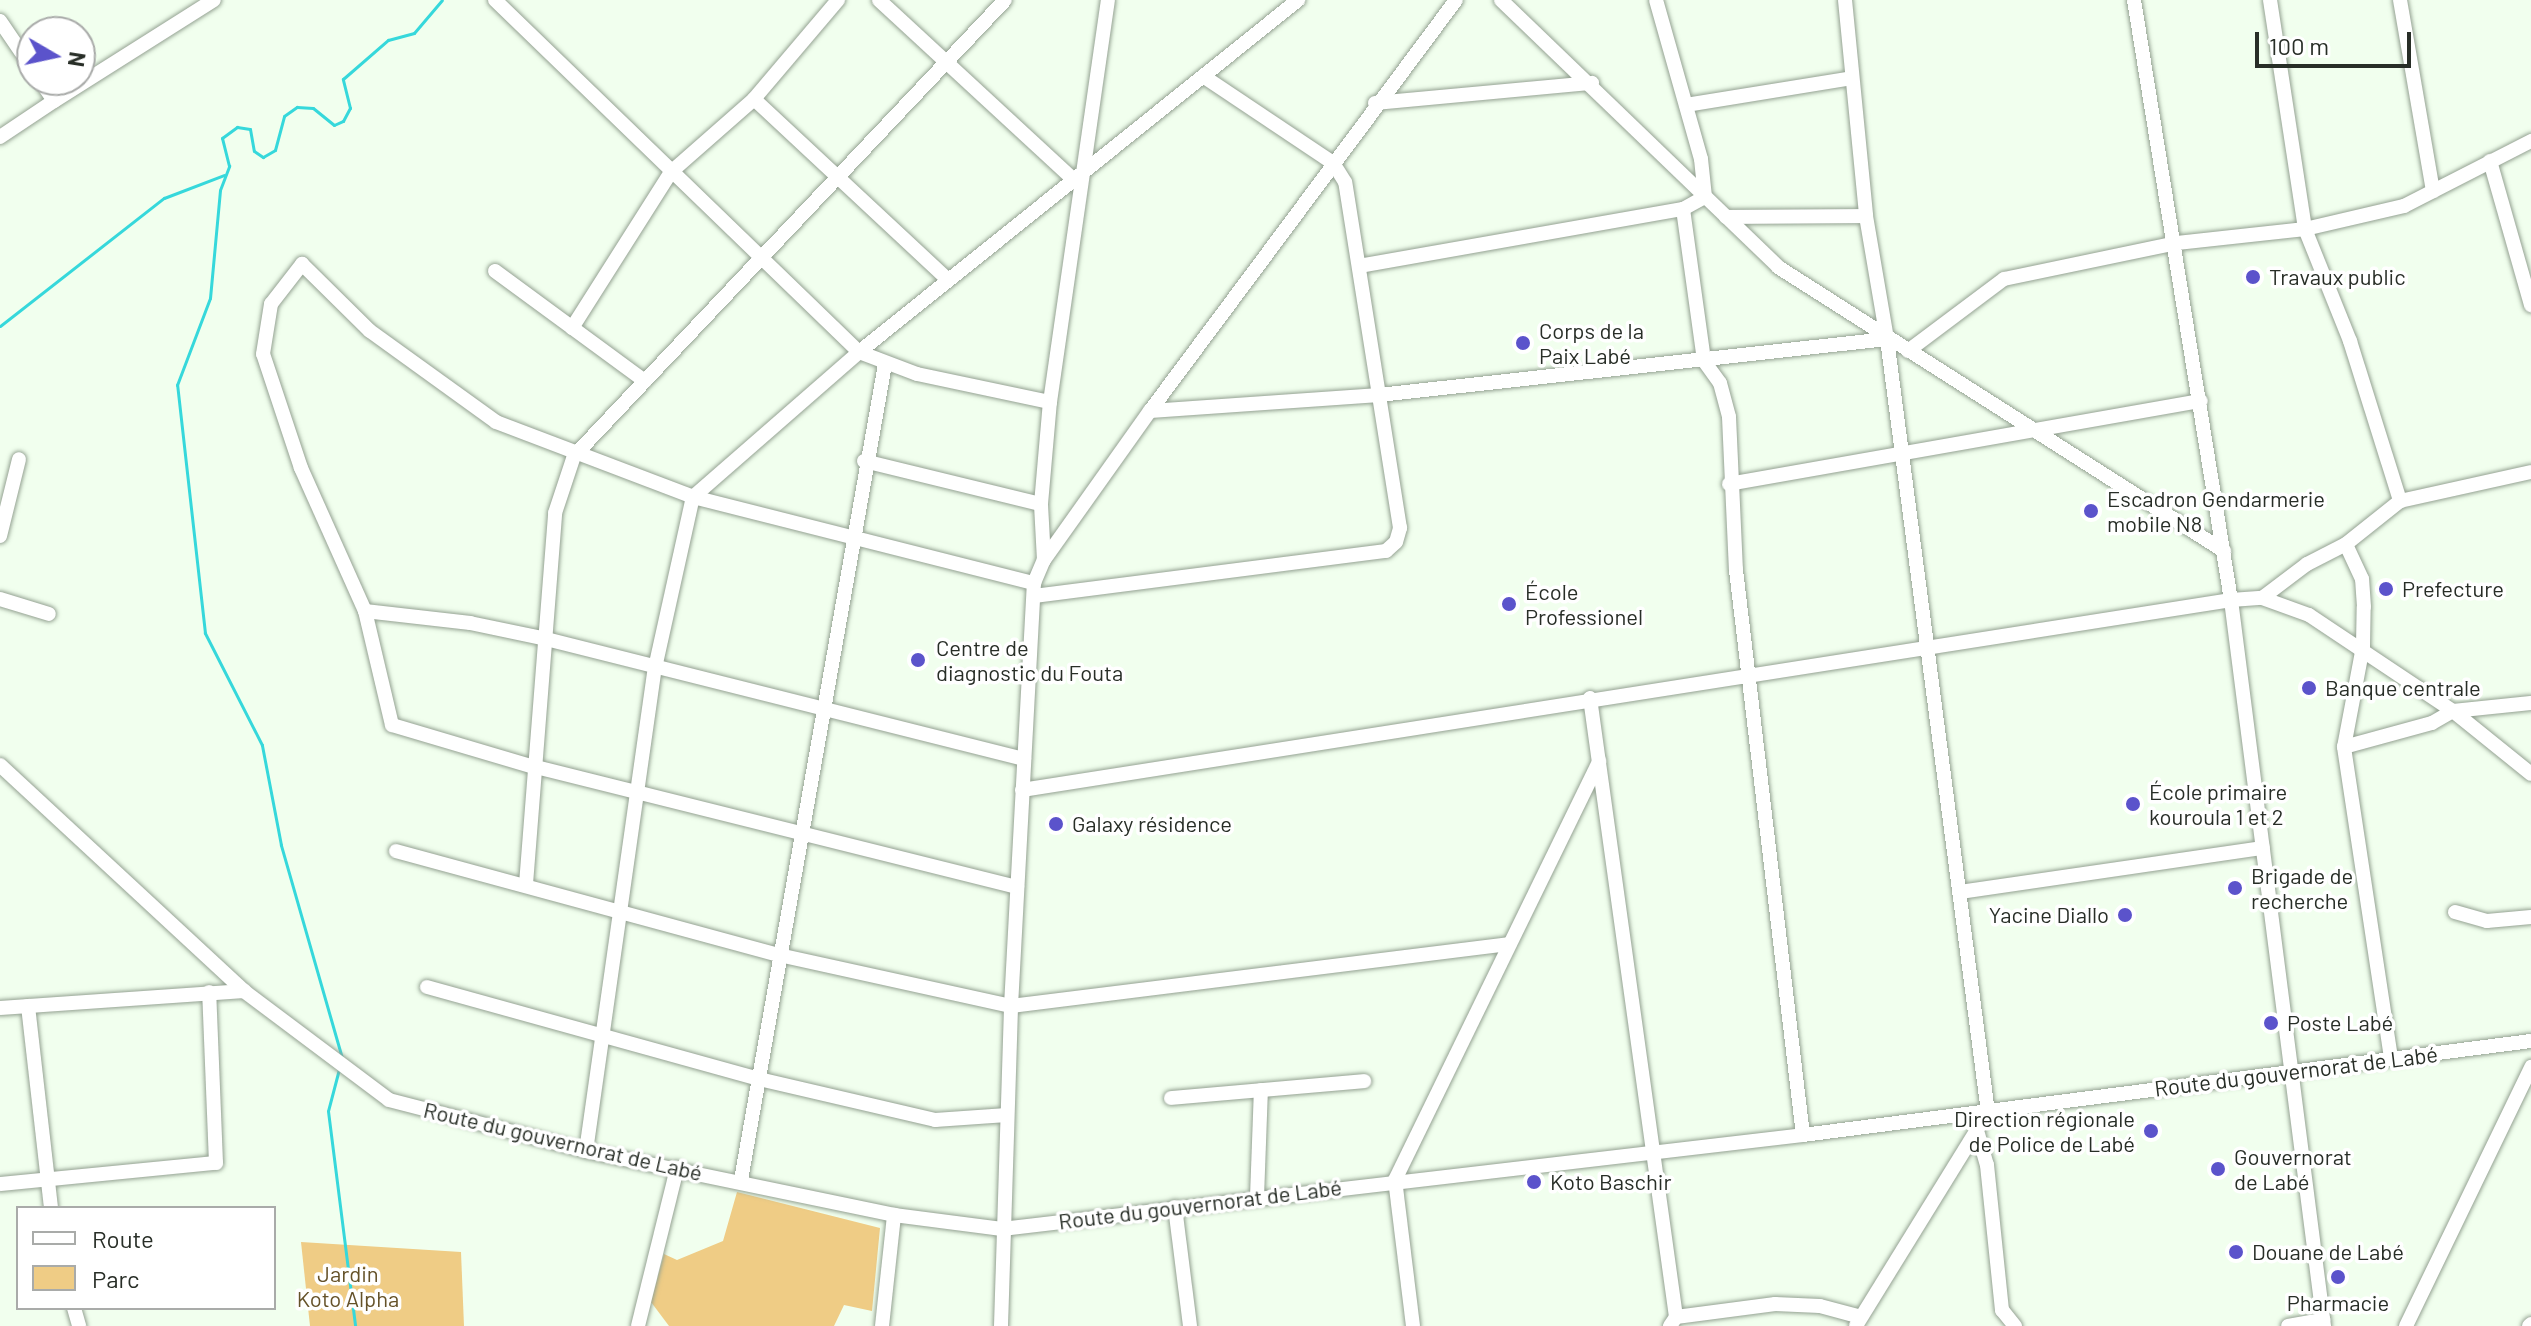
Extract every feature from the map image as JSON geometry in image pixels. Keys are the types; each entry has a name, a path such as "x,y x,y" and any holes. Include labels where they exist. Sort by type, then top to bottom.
{"street":[{"path":"0,137 214,0"},
{"path":"495,0 859,352 885,364 1050,402"},
{"path":"572,328 671,172 754,99 838,0"},
{"path":"879,0 1078,177"},
{"path":"526,884 542,638 555,513 574,456 1005,0"},
{"path":"1044,560 1041,504 1050,402 1078,177 1108,0"},
{"path":"586,1151 655,668 693,497 859,352 1298,0"},
{"path":"1001,1326 1002,1229 1022,790 1034,590 1044,560 1375,103 1456,0"},
{"path":"1501,0 1592,83 1778,267 2224,551"},
{"path":"1656,0 1701,159 1705,197"},
{"path":"1590,698 1653,1150 1673,1322 1775,1304 1820,1306 1858,1322 1978,1134 1988,1112 1887,339 1866,216 1845,0"},
{"path":"2134,0 2177,243 2224,551 2324,1323 2288,1326"},
{"path":"2270,0 2305,229 2350,341 2400,501"},
{"path":"2400,0 2433,191"},
{"path":"0,21 16,44"},
{"path":"1017,887 534,767 392,725 365,611 301,468 263,354 271,304 302,264 370,331 496,422 574,456 693,497 1034,590 1386,551 1400,528 1345,182 1333,163 1203,76"},
{"path":"1686,105 1852,78"},
{"path":"1375,103 1592,83"},
{"path":"51,96 54,101"},
{"path":"754,99 948,280"},
{"path":"1908,351 2004,279 2177,243 2305,229 2404,206 2531,141"},
{"path":"2490,161 2531,305"},
{"path":"1359,266 1683,209 1705,197"},
{"path":"1683,209 1704,361 1720,383 1727,407 1729,484 1803,1135"},
{"path":"1726,217 1866,216"},
{"path":"495,271 645,381"},
{"path":"1150,411 1379,395 1887,339"},
{"path":"741,1180 850,540 885,364"},
{"path":"1729,484 1902,451 2201,401"},
{"path":"0,536 19,459"},
{"path":"864,461 1041,504"},
{"path":"2262,598 2307,564 2346,544 2400,501 2531,472"},
{"path":"2346,544 2362,579 2363,646 2344,747 2391,1058"},
{"path":"1022,790 1590,698 2231,600 2262,598 2309,615 2363,646 2453,711 2531,774"},
{"path":"0,599 49,614"},
{"path":"365,611 470,623 542,638 822,712 1024,759"},
{"path":"2344,747 2432,723 2453,711 2531,703"},
{"path":"1413,1326 1395,1180 1506,944 1599,761"},
{"name":"Route du gouvernorat de Labé","path":"0,765 244,991 389,1100 586,1151 741,1180 894,1215 1002,1229 1395,1180 1803,1135 2531,1041"},
{"path":"1960,892 2263,848"},
{"path":"396,851 779,955 1011,1006 1506,944"},
{"path":"2455,912 2487,921 2531,917"},
{"path":"427,987 603,1032 759,1079 935,1120 1007,1115"},
{"path":"0,1008 244,991"},
{"path":"0,1184 47,1176 216,1163 209,992"},
{"path":"28,1006 51,1206"},
{"path":"2406,1326 2531,1067"},
{"path":"1171,1098 1364,1081"},
{"path":"1257,1197 1261,1090"},
{"path":"1978,1134 1987,1165 2002,1310 2015,1326"},
{"path":"638,1326 677,1168"},
{"path":"1175,1207 1190,1326"},
{"path":"882,1326 894,1215"}],"green space":[{"path":"737,1192 880,1228 872,1311 844,1305 834,1326 669,1326 651,1302 664,1254 677,1260 723,1241"},
{"name":"Jardin Koto Alpha","path":"301,1242 461,1252 464,1326 310,1326"}],"waterway":[{"path":"342,1058 281,845 262,745 205,633 177,385 210,298 220,190 229,166 222,138 237,127 250,129 254,151 263,157 275,150 284,116 297,107 313,108 334,125 343,121 350,108 343,79 388,40 414,33 442,0"},
{"path":"0,326 164,198 224,175"},
{"path":"339,1069 328,1111 355,1326"}],"place":[{"name":"Travaux public","path":"2253,277"},
{"name":"Corps de la Paix Labé","path":"1523,343"},
{"name":"Escadron Gendarmerie mobile N8","path":"2091,511"},
{"name":"Prefecture","path":"2386,589"},
{"name":"École Professionel","path":"1509,604"},
{"name":"Centre de diagnostic du Fouta","path":"918,660"},
{"name":"Banque centrale","path":"2309,688"},
{"name":"École primaire kouroula 1 et 2","path":"2133,804"},
{"name":"Galaxy résidence","path":"1056,824"},
{"name":"Brigade de recherche","path":"2235,888"},
{"name":"Yacine Diallo","path":"2125,915"},
{"name":"Poste Labé","path":"2271,1023"},
{"name":"Direction régionale de Police de Labé","path":"2151,1131"},
{"name":"Gouvernorat de Labé","path":"2218,1169"},
{"name":"Koto Baschir","path":"1534,1182"},
{"name":"Douane de Labé","path":"2236,1252"},
{"name":"Pharmacie","path":"2338,1277"}]}
